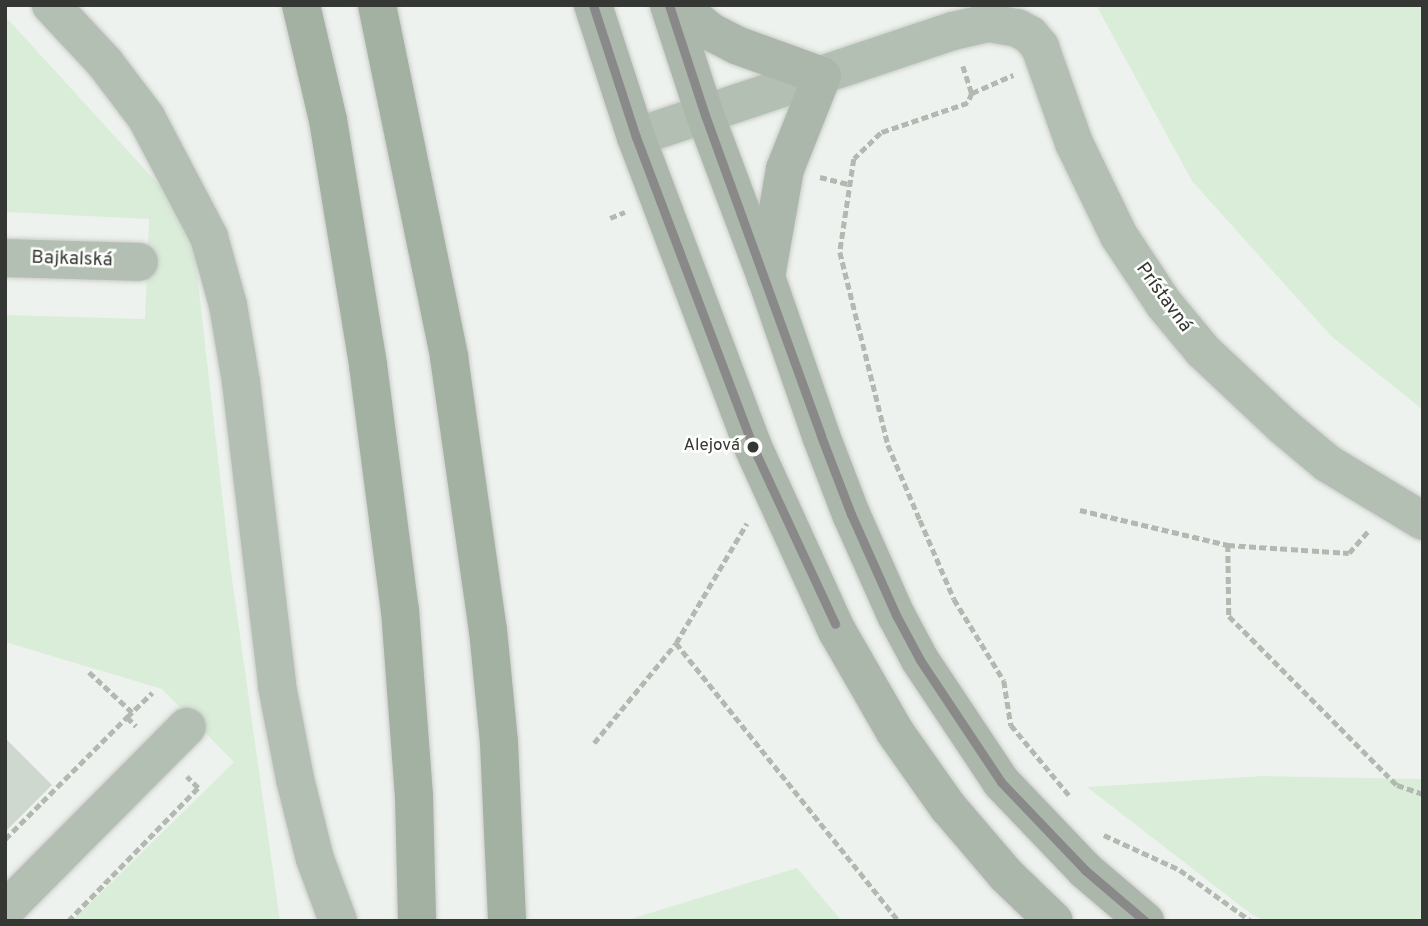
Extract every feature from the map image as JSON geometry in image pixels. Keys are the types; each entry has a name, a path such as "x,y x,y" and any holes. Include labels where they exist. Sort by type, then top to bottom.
{"highway":[{"path":"301,5 328,120 368,365 400,610 414,796 418,921"},
{"path":"377,5 449,357 484,602 499,743 507,921"}],"main road":[{"path":"593,5 636,137 753,447 837,631 895,732 956,817 1006,875 1054,921"},
{"path":"669,5 705,115 850,514 920,660 1001,782 1085,870 1145,921"},
{"path":"678,5 711,32 736,45 822,76 785,169 766,277"}],"street":[{"path":"51,5 105,63 146,117 209,237 228,304 241,382 277,686 315,859 338,921"},
{"path":"636,137 1003,14"},
{"name":"Prístavná","path":"1003,14 1030,35 1040,47 1074,143 1119,236 1164,304 1203,351 1284,428 1328,463 1407,512"},
{"name":"Bajkalská","path":"5,258 139,262"},
{"path":"5,910 187,727"}],"path":[{"path":"953,31 972,93 968,103 881,133 854,159 840,252 888,445 954,599 1004,681 1011,725 1076,804"},
{"path":"814,176 849,184"},
{"path":"594,743 676,643 753,514 773,493"},
{"path":"1080,510 1228,545 1349,554 1407,512"},
{"path":"1228,545 1229,616 1397,785 1423,794"},
{"path":"676,643 899,921"},
{"path":"89,672 132,712"},
{"path":"127,717 152,693"},
{"path":"1101,833 1180,870 1251,921"}],"green space":[{"path":"1096,5 1423,5 1423,410 1331,336 1192,181"},
{"path":"5,16 191,220 230,564 280,921 72,921 234,762 162,689 5,642 5,315 145,319 149,219 5,212"},
{"path":"1263,776 1423,779 1423,921 1264,921 1251,914 1087,787"},
{"path":"797,868 842,921 624,921"}],"building":[{"path":"5,738 52,785 5,832"}],"transit line":[{"path":"593,5 636,137 753,447 835,624"},
{"path":"669,5 705,115 821,436 851,514 896,615 920,660 1001,782 1085,870 1145,921"}],"place":[{"name":"Alejová","path":"753,447"}]}
